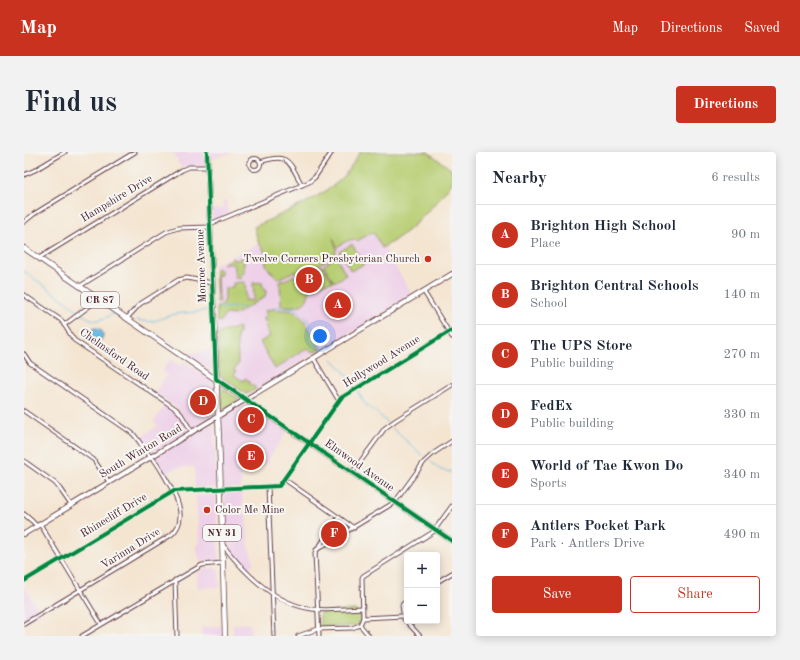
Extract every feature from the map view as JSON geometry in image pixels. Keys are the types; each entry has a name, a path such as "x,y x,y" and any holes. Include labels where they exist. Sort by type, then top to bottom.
{"main road":[{"name":"Monroe Avenue","path":"207,152 225,636"},
{"name":"Elmwood Avenue","path":"24,248 452,541"},
{"name":"South Winton Road","path":"24,534 452,274"}],"street":[{"path":"24,175 65,152"},
{"path":"24,222 34,214 135,152"},
{"path":"80,286 166,232 178,228 210,226 309,182 315,177 332,152"},
{"path":"260,162 274,156 284,157 289,161 302,185"},
{"name":"Hampshire Drive","path":"39,258 182,170 208,166"},
{"path":"127,318 140,304 178,280 187,278 212,283"},
{"path":"424,292 450,331 452,337"},
{"path":"24,300 25,296"},
{"name":"Chelmsford Road","path":"25,296 59,318 74,340 176,409 181,414 192,432"},
{"path":"64,324 99,299"},
{"name":"Hollywood Avenue","path":"220,490 279,486 339,400 450,331"},
{"name":"Varinna Drive","path":"24,354 30,363 134,434 156,462 174,491 181,514 180,523 174,532 24,624"},
{"path":"314,359 339,400"},
{"path":"352,472 385,428 452,385"},
{"path":"24,411 94,460 109,482"},
{"path":"316,550 395,502 424,462 452,441"},
{"path":"24,461 55,483 71,505"},
{"path":"284,479 354,528"},
{"path":"268,487 274,636"},
{"name":"Rhinecliff Drive","path":"24,581 174,491 220,490"},
{"path":"298,636 318,629 352,628 360,625 363,618 363,576 433,532 452,506"},
{"path":"24,514 38,525 61,558 101,624"},
{"path":"319,636 316,550 339,517"},
{"path":"222,544 246,572 272,593 294,604 318,610 362,608"},
{"path":"82,636 202,565 222,563"},
{"path":"440,580 452,573"},
{"path":"175,580 177,636"},
{"path":"404,603 402,605 402,616 407,624 420,636"},
{"path":"363,618 402,616"},
{"path":"360,625 369,636"}],"shaded area":[{"path":"178,152 204,152 205,163 203,165 181,168 174,154"},
{"path":"210,152 232,152 210,160"},
{"path":"360,152 428,152 452,170 452,183 439,199 416,224 395,241 384,247 412,295 321,351 314,353 248,395 245,395 221,379 219,375 214,265 259,244 254,227 319,195 332,186 344,176"},
{"path":"227,200 228,215 214,220 212,219 212,209 223,209 223,202"},
{"path":"211,350 212,370 210,372 186,355"},
{"path":"171,359 180,366 184,361 213,383 214,414 212,417 192,429 177,408 154,393 167,375 162,371"},
{"path":"166,404 176,411 189,431 152,454 149,454 139,438 158,426 153,422"},
{"path":"245,404 287,431 265,465 241,466 241,488 224,488 222,487 221,419"},
{"path":"211,424 214,425 216,487 195,488 194,467 176,468 165,474 156,459 157,455"},
{"path":"242,490 243,512 246,515 249,548 254,562 248,570 227,543 226,534 224,491"},
{"path":"214,495 216,499 219,561 200,561 196,547 199,542 196,496"},
{"path":"205,568 219,568 220,587 198,588 197,573"},
{"path":"24,586 40,613 24,623"},
{"path":"233,624 250,624 251,636 233,636"},
{"path":"222,626 223,636 201,636 201,627"}],"green space":[{"path":"360,152 428,152 452,170 452,183 412,227 393,242 382,248 373,232 357,241 349,240 337,247 333,238 337,250 335,251 336,256 297,275 295,271 278,279 266,265 265,253 259,244 254,227 315,198 337,183 345,175"},
{"path":"352,244 364,264 351,271 339,252"},
{"path":"244,257 244,273 241,274 241,278 235,278 236,273 234,264 222,264 233,258 235,261"},
{"path":"336,257 346,275 334,282 324,265"},
{"path":"322,265 333,282 325,283 309,292 306,301 303,304 295,306 281,306 280,282 293,276 306,276 305,274"},
{"path":"215,268 220,270 221,275 217,275 218,298 220,299 219,302 217,302"},
{"path":"245,282 246,301 254,300 253,283 263,282 262,285 266,291 265,297 234,315 226,314 221,320 222,321 217,322 217,306 223,304 225,299 225,288 233,287 233,283"},
{"path":"271,309 295,311 304,320 321,349 314,352 309,349 305,349 275,369 260,342 270,336 265,326 267,324 263,318 267,316 265,311"},
{"path":"238,327 238,364 234,370 236,372 234,375 243,381 245,378 248,380 250,385 254,386 256,389 246,394 219,375 218,334"},
{"path":"220,387 239,399 222,411 220,408"},
{"path":"340,520 349,526 349,528 326,541 325,540"},
{"path":"354,610 359,613 361,617 356,626 320,626 320,612"}],"water":[{"path":"96,328 101,330 103,335 101,340 96,342 91,340 89,335 91,330"}],"waterway":[{"path":"24,271 79,311"},
{"path":"218,308 244,307"},
{"path":"274,307 296,308 307,319 323,345"},
{"path":"137,320 149,322 176,314 208,310"},
{"path":"82,314 94,320 101,319 112,314 118,315"},
{"path":"332,359 350,378 354,385"},
{"path":"358,392 365,404 382,417 387,423"},
{"path":"391,427 422,455"},
{"path":"431,462 441,470 452,472"}],"cycle path":[{"path":"207,152 216,379 452,541"},
{"path":"24,581 174,491 279,486 341,398 452,330"}],"place":[{"name":"Twelve Corners Presbyterian Church","path":"428,259"},
{"name":"Brighton Central Schools","path":"309,280"},
{"name":"Brighton High School","path":"338,305"},
{"name":"FedEx","path":"203,402"},
{"name":"The UPS Store","path":"251,420"},
{"name":"World of Tae Kwon Do","path":"251,457"},
{"name":"Color Me Mine","path":"207,510"},
{"name":"Antlers Pocket Park","path":"334,534"}]}
